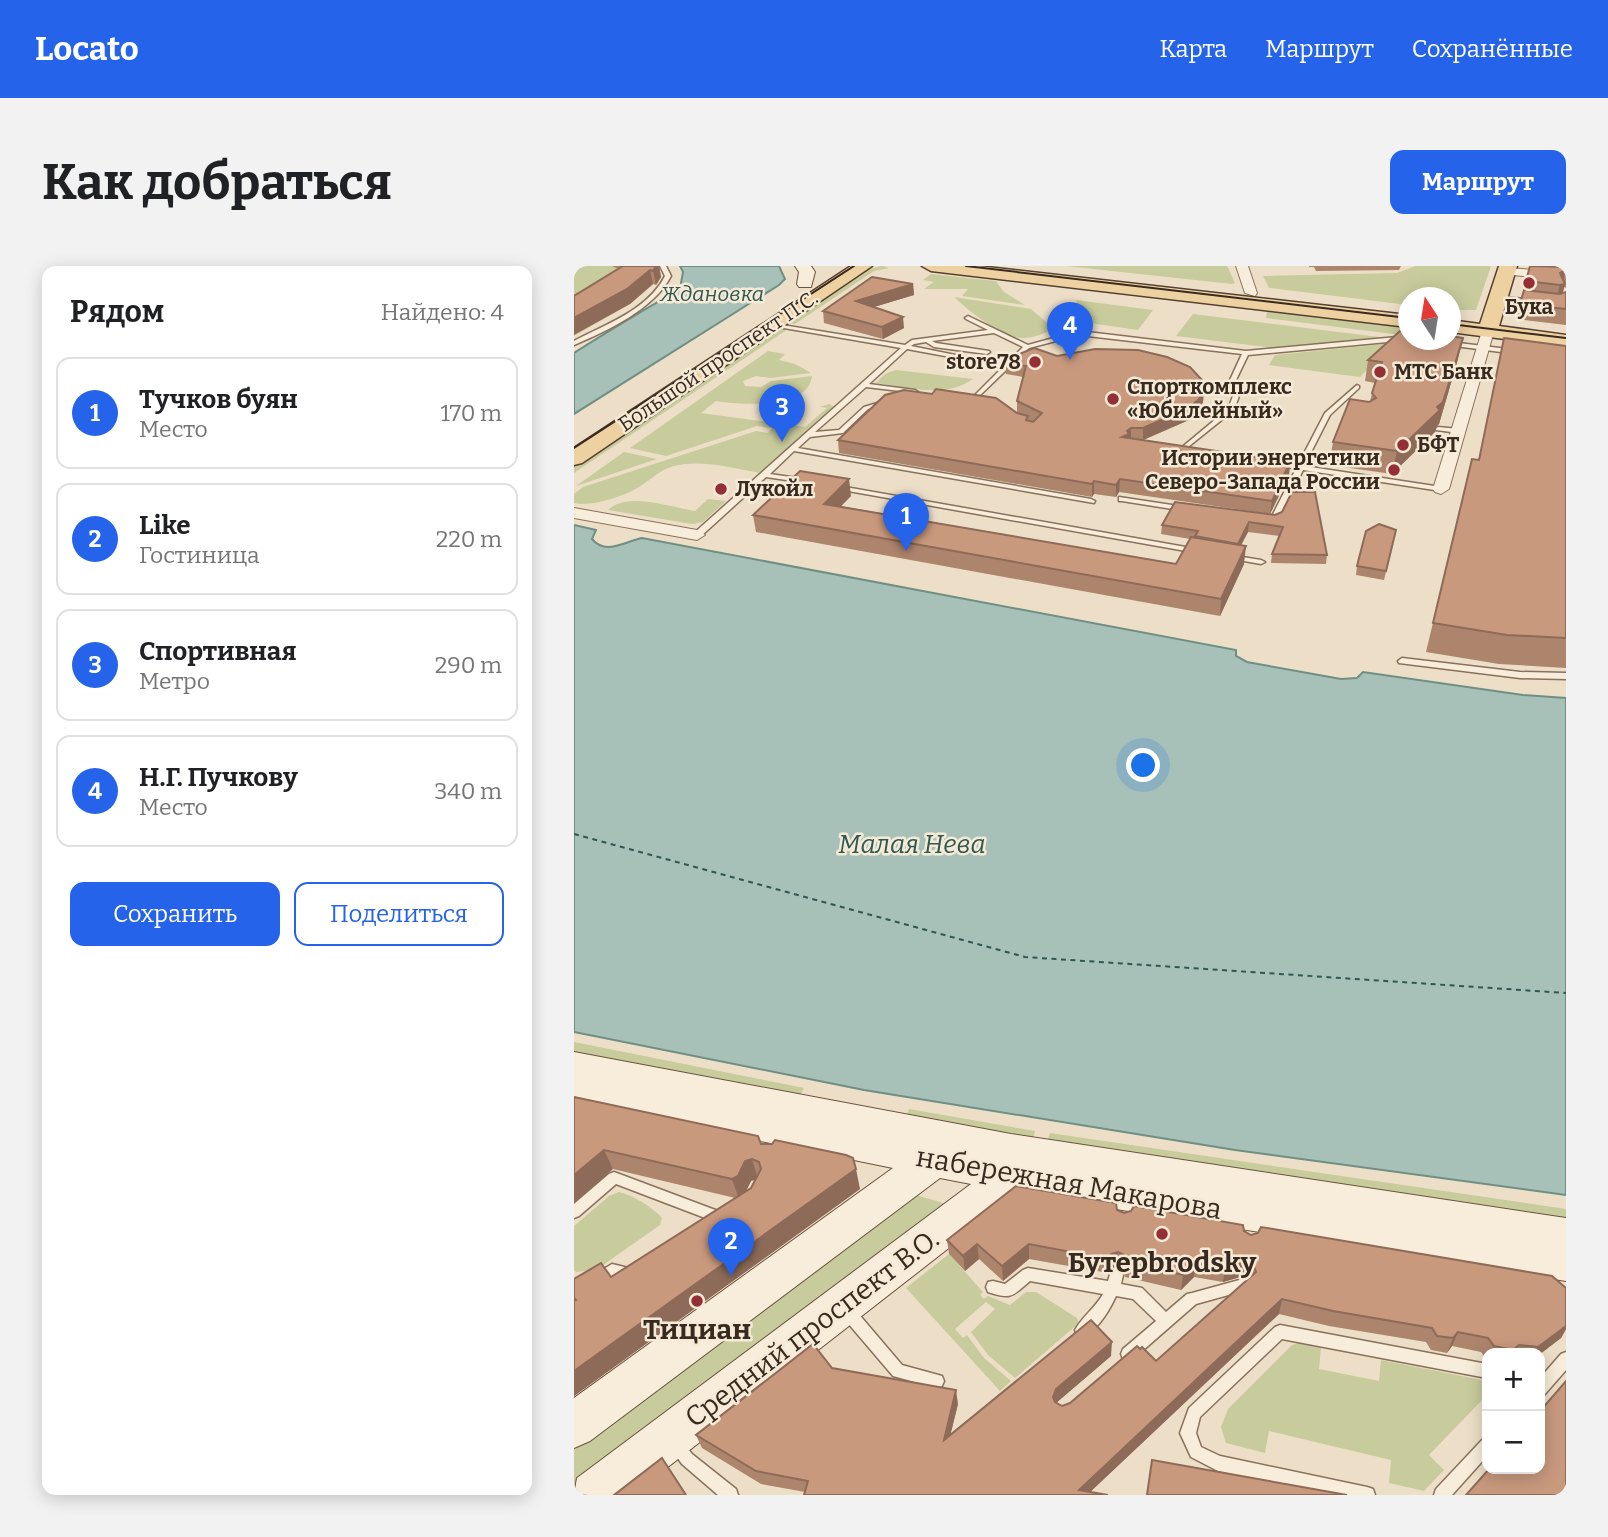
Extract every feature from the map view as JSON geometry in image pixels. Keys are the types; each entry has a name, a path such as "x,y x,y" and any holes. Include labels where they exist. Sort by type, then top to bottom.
{"main road":[{"name":"Большой проспект П.С.","path":"632,394 804,275 835,266"},
{"name":"Большой проспект П.С.","path":"574,458 863,266"},
{"path":"931,266 1398,320"},
{"path":"1008,266 1398,311"},
{"path":"1488,333 1507,269"},
{"path":"1461,321 1488,333 1566,331"},
{"path":"1461,329 1566,341"},
{"name":"набережная Макарова","path":"574,1066 948,1150 1566,1259"},
{"name":"набережная Макарова","path":"574,1088 783,1135 948,1150"},
{"path":"574,1425 948,1150"},
{"name":"набережная Макарова","path":"1010,1162 1127,1199 1251,1219 1566,1259"},
{"name":"Средний проспект В.О.","path":"594,1495 981,1200 1010,1162"}],"street":[{"path":"1242,266 1251,293"},
{"path":"1507,269 1558,277"},
{"path":"1441,489 1488,333"},
{"path":"574,513 697,535"}],"lane":[{"path":"574,343 635,310 653,296 667,283 668,276 663,266"},
{"path":"1498,298 1545,303"},
{"path":"968,318 1027,347"},
{"path":"772,324 972,359"},
{"path":"697,535 912,342 995,331"},
{"path":"972,401 1027,347 1079,333 1246,353 1398,339"},
{"path":"1461,336 1488,333 1520,352"},
{"path":"927,340 934,345 987,352"},
{"path":"1184,449 1231,410 1236,396 1233,380 1246,353"},
{"path":"810,435 841,432 866,408 918,393 865,385"},
{"path":"1263,520 1275,520 1327,414 1357,387"},
{"path":"959,399 982,402"},
{"path":"1327,414 1340,415"},
{"path":"1438,429 1459,431"},
{"path":"1171,448 1197,452"},
{"path":"794,449 1091,501"},
{"path":"1262,462 1441,489"},
{"path":"765,475 813,483"},
{"path":"827,485 1212,554"},
{"path":"1122,499 1199,511"},
{"path":"1224,556 1261,562"},
{"path":"1402,661 1520,675 1566,676"},
{"path":"574,1212 614,1178 723,1220"},
{"path":"583,1289 612,1270 639,1275 649,1268"},
{"path":"993,1287 1007,1291 1027,1274 1115,1282 1137,1293 1165,1321"},
{"path":"1068,1341 1099,1315 1115,1282"},
{"path":"1114,1366 1192,1299 1243,1285"},
{"path":"842,1305 898,1371 937,1381"},
{"path":"1367,1495 1218,1463 1196,1452 1188,1433 1194,1413 1280,1332 1482,1370"},
{"path":"1545,1381 1566,1359"},
{"path":"670,1437 687,1459 730,1495"},
{"path":"1442,1495 1482,1451"}],"green space":[{"path":"574,266 652,266 654,282 630,304 574,336"},
{"path":"882,266 889,268 874,271 795,324 788,323 870,269"},
{"path":"1066,266 1227,266 1235,283 1232,284"},
{"path":"1416,266 1491,266 1476,310 1461,310 1461,287 1398,287 1398,304 1269,288 1263,276 1397,273"},
{"path":"931,274 996,281 1004,292 1025,305 962,296 968,289 924,289 934,282 923,280"},
{"path":"954,297 1031,309 1054,329 1029,338 1013,336 985,322"},
{"path":"1076,300 1153,310 1138,330 1083,322"},
{"path":"1267,310 1398,327 1398,335 1266,318"},
{"path":"1193,314 1387,338 1283,349 1176,336"},
{"path":"781,327 788,329 574,473 574,465"},
{"path":"1393,343 1360,377 1269,365 1275,355"},
{"path":"768,351 785,354 779,360 795,364 811,373 770,378 756,376 743,381 745,386 761,387 771,381 812,376 808,387 799,395 772,403 741,404 716,401 701,413 805,427 827,408 820,407 829,404 834,407 760,473 717,465 685,464 665,469 618,497 600,502 574,503 574,494 583,487 756,431 768,433 772,428 757,426 666,456 630,448"},
{"path":"896,370 973,379 951,389 938,390 876,383 885,374"},
{"path":"624,452 657,459 576,486"},
{"path":"708,499 726,501 703,522 692,524 608,510 616,504 638,501 695,511"},
{"path":"574,1042 804,1088 799,1097 574,1053"},
{"path":"909,1109 1035,1131 1033,1142 905,1119"},
{"path":"1050,1133 1566,1209 1566,1224 1046,1144"},
{"path":"619,1192 653,1210 662,1218 660,1225 596,1270 576,1272 574,1226 609,1196"},
{"path":"912,1194 954,1206 574,1494 574,1445"},
{"path":"949,1254 983,1292 980,1295 984,1299 988,1296 1010,1305 1026,1292 1036,1292 1077,1318 1079,1323 1015,1378 988,1355 971,1332 995,1309 986,1302 955,1329 963,1338 967,1335 984,1358 1011,1381 1000,1391 906,1288"},
{"path":"1298,1343 1321,1348 1319,1369 1379,1381 1381,1360 1482,1380 1482,1400 1429,1455 1444,1470 1424,1491 1389,1483 1391,1460 1269,1431 1265,1453 1226,1443 1221,1427 1228,1409 1292,1345"}],"water":[{"name":"Ждановка","path":"680,266 779,266 785,279 574,414 574,353 680,291 685,284 681,283 683,272"},
{"name":"Малая Нева","path":"574,525 596,530 592,539 603,546 616,546 642,538 1236,650 1236,656 1247,662 1341,679 1357,678 1363,672 1523,695 1566,698 1566,1195 1235,1150 864,1090 574,1032"}],"building":[{"path":"623,266 656,266 627,289 574,318 574,296"},
{"path":"1530,266 1566,267 1566,270 1560,273 1565,284 1526,281"},
{"path":"872,277 913,284 856,301 903,317 882,327 823,311"},
{"path":"1524,290 1560,294 1566,292 1566,309 1520,304"},
{"path":"1398,333 1398,350 1459,350 1443,402 1437,407 1440,410 1397,451 1333,442 1350,399 1369,402 1376,398 1372,393 1382,362 1368,360"},
{"path":"1504,338 1566,346 1566,638 1507,635 1433,623 1472,459 1479,460"},
{"path":"1034,348 1057,356 1095,349 1138,350 1167,357 1190,367 1202,380 1204,390 1199,399 1189,408 1143,428 1131,428 1127,431 1129,434 1122,437 1290,462 1272,501 1120,479 1116,485 1094,481 1092,484 838,440 885,395 904,390 932,394 936,389 996,398 1017,413 1028,416 1026,420 1033,422 1042,413 1017,401 1026,366 1006,363 1012,357"},
{"path":"800,471 849,479 824,504 1176,564 1191,537 1246,546 1221,599 753,515"},
{"path":"1292,492 1315,492 1327,555 1272,554 1283,527 1249,522 1238,544 1195,536 1198,531 1162,525 1175,502 1275,515 1282,512"},
{"path":"1379,524 1396,530 1386,571 1357,566 1366,531"},
{"path":"574,1097 758,1136 761,1144 772,1144 775,1140 846,1155 853,1158 856,1169 574,1371 574,1279 601,1263 611,1277 751,1188 761,1169 759,1162 752,1159 745,1161 738,1176 732,1179 604,1150 574,1175"},
{"path":"1016,1186 1116,1203 1117,1210 1124,1213 1131,1211 1134,1206 1243,1225 1244,1231 1251,1235 1258,1233 1261,1227 1552,1276 1566,1288 1566,1326 1538,1347 1519,1345 1515,1348 1504,1348 1494,1346 1488,1338 1458,1332 1453,1338 1437,1336 1432,1328 1333,1311 1282,1299 1079,1490 1108,1495 804,1495 808,1481 756,1471 696,1435 813,1344 832,1368 956,1390 944,1440 1091,1320 1112,1342 1056,1389 1053,1397 1055,1402 1062,1406 1070,1403 1137,1346 1140,1349 1142,1347 1156,1361 1256,1272 1253,1264 1246,1262 1225,1267 1196,1263 1183,1275 1126,1262 1124,1255 1118,1252 1111,1254 1108,1259 1029,1244 1002,1266 977,1244 963,1256 947,1240"},
{"path":"1566,1381 1566,1495 1466,1495 1485,1474 1545,1474 1545,1405"},
{"path":"662,1458 686,1495 614,1495"},
{"path":"1152,1460 1347,1495 1147,1495"}],"ferry route":[{"path":"574,834 1025,957 1566,993"}],"tram line":[{"path":"574,448 854,266"},
{"path":"966,266 1398,317"},
{"path":"1461,325 1566,338"}],"place":[{"name":"Бука","path":"1529,283"},
{"name":"Н.Г. Пучкову","path":"1070,360"},
{"name":"store78","path":"1035,362"},
{"name":"МТС Банк","path":"1380,372"},
{"name":"Спорткомплекс «Юбилейный»","path":"1113,399"},
{"name":"Спортивная","path":"782,442"},
{"name":"БФТ","path":"1403,445"},
{"name":"Истории энергетики Северо-Запада России","path":"1394,470"},
{"name":"Лукойл","path":"721,489"},
{"name":"Тучков буян","path":"906,551"},
{"name":"Бутерbrodsky","path":"1162,1234"},
{"name":"Like","path":"731,1276"},
{"name":"Тициан","path":"697,1301"}]}
